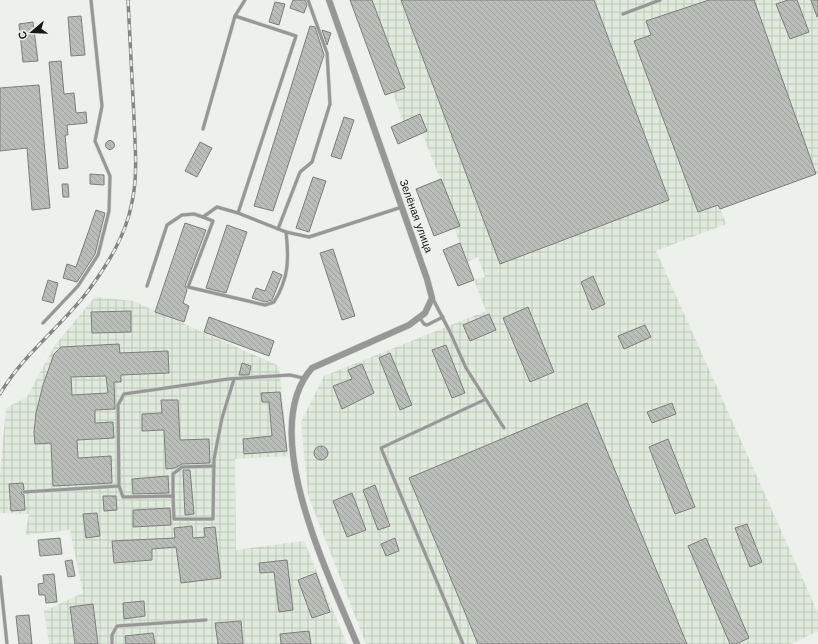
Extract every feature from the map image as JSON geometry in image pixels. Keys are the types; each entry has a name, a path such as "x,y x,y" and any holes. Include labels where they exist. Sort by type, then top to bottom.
{"street":[{"name":"Зелёная улица","path":"329,0 402,207 432,298"},
{"path":"357,644 301,499 294,460 292,416 303,378 312,368 409,325 420,318 430,306 432,298"}],"lane":[{"path":"43,323 78,286 98,255 109,211 110,176 95,141 102,106 91,0"},
{"path":"203,129 235,16 245,0"},
{"path":"278,228 300,172 312,162 330,104 327,53 308,0"},
{"path":"623,14 660,0"},
{"path":"235,16 296,36 238,213"},
{"path":"203,217 217,207 238,213 286,232 309,237 402,207"},
{"path":"147,286 167,225 182,215 194,214 213,221 188,287 265,305 274,302 282,289 287,272 289,254 286,232"},
{"name":"Зелёная улица","path":"432,298 443,317 466,368 484,400 504,428"},
{"path":"420,318 424,324 428,325 443,317"},
{"path":"173,496 123,497 119,486 118,405 124,394 234,379 290,375 303,378"},
{"path":"214,466 182,467 173,474 174,519 212,519 214,466 222,418 234,379"},
{"path":"463,644 380,448 484,400"},
{"path":"24,492 119,486"},
{"path":"0,577 7,644"},
{"path":"112,644 112,635 117,626 206,620"}],"shaded area":[{"path":"350,0 818,0 818,173 720,208 726,224 656,251 818,613 818,631 791,644 366,644 308,495 301,422 324,376 486,311 474,280 485,277 478,257 467,262 454,228 459,226 422,133 427,131 420,115 403,122 393,93 385,95"},
{"path":"95,297 133,301 279,366 288,456 235,459 236,550 304,541 347,644 49,644 44,611 83,593 70,530 25,535 29,514 0,513 0,473 6,408 27,397 55,345"}],"building":[{"path":"293,0 305,0 307,5 304,13 290,8"},
{"path":"350,0 372,0 405,88 385,95"},
{"path":"401,0 594,0 669,200 500,264"},
{"path":"709,0 754,0 816,174 720,209 718,205 698,212 634,41 651,35 646,21"},
{"path":"788,0 797,0 809,32 790,39 776,4"},
{"path":"811,0 818,0 818,17 817,17"},
{"path":"275,2 285,4 279,25 269,22"},
{"path":"81,16 85,55 71,56 68,17"},
{"path":"33,22 38,61 23,62 19,24"},
{"path":"310,26 315,27 324,55 273,211 254,206"},
{"path":"322,30 331,33 327,45"},
{"path":"61,61 64,94 74,93 76,113 86,112 87,123 67,125 68,135 65,135 68,168 59,169 49,62"},
{"path":"39,85 50,208 32,210 27,148 0,151 0,88"},
{"path":"420,114 427,131 398,144 391,127"},
{"path":"344,117 354,120 341,159 331,156"},
{"path":"108,141 112,141 114,145 112,149 108,149 106,147 106,143"},
{"path":"200,142 212,148 197,177 185,171"},
{"path":"90,174 104,175 104,185 90,184"},
{"path":"313,177 326,181 309,232 296,228"},
{"path":"441,179 460,226 434,236 416,189"},
{"path":"62,184 68,184 69,197 63,197"},
{"path":"96,210 105,213 95,254 77,282 63,278 67,264 76,267"},
{"path":"185,223 206,230 185,286 187,290 183,303 189,306 184,322 155,312"},
{"path":"227,225 247,232 226,293 206,288"},
{"path":"460,243 474,280 458,286 443,250"},
{"path":"333,249 355,316 342,320 320,253"},
{"path":"273,271 282,275 272,300 265,302 252,298 256,288 265,291"},
{"path":"593,276 605,304 592,310 581,282"},
{"path":"48,280 58,283 53,303 42,300"},
{"path":"528,307 554,372 530,382 503,318"},
{"path":"131,311 131,332 92,333 91,312"},
{"path":"489,314 496,330 470,341 463,325"},
{"path":"209,317 274,341 269,356 204,332"},
{"path":"645,325 651,337 624,349 618,336"},
{"path":"119,344 120,353 168,351 169,373 121,375 121,382 114,382 115,409 95,410 95,423 113,422 114,438 77,440 78,458 111,456 112,483 53,486 51,443 35,444 34,432 36,413 43,385 54,354 61,347","holes":["106,376 108,393 72,395 71,377"]},
{"path":"446,345 465,393 452,398 432,350"},
{"path":"390,353 412,405 400,410 379,358"},
{"path":"242,363 251,366 249,375 239,375"},
{"path":"362,364 374,393 342,409 333,386 352,379 348,370"},
{"path":"280,392 287,451 244,454 243,439 272,436 269,402 262,402 261,393"},
{"path":"161,400 178,400 180,440 209,439 210,463 182,464 175,468 166,469 164,430 142,431 142,414 162,413"},
{"path":"587,403 687,644 478,644 409,478"},
{"path":"672,403 676,414 652,423 647,412"},
{"path":"668,439 695,507 675,514 649,447"},
{"path":"321,446 326,448 328,453 326,458 321,460 316,458 314,453 316,448"},
{"path":"183,470 190,470 194,514 185,515"},
{"path":"168,476 169,493 133,494 132,479"},
{"path":"23,483 24,489 21,493 24,495 25,510 11,511 9,484"},
{"path":"375,485 390,526 378,530 363,490"},
{"path":"352,493 366,530 347,537 333,501"},
{"path":"103,496 116,496 117,510 104,511"},
{"path":"170,508 171,525 133,527 133,510"},
{"path":"97,513 100,536 86,538 83,514"},
{"path":"747,524 762,562 750,567 735,528"},
{"path":"192,526 193,538 205,537 204,528 215,527 221,578 181,583 176,547 152,549 152,560 114,563 112,541 175,538 174,528"},
{"path":"60,538 62,554 40,556 38,540"},
{"path":"395,538 399,551 386,556 381,544"},
{"path":"706,538 749,638 736,644 730,644 688,546"},
{"path":"72,560 75,576 68,577 65,561"},
{"path":"287,560 293,610 279,612 274,572 260,573 259,563"},
{"path":"316,573 330,612 312,618 298,580"},
{"path":"54,574 57,602 46,603 45,595 39,595 38,584 44,583 43,575"},
{"path":"144,601 145,616 124,619 123,603"},
{"path":"93,604 98,644 75,644 70,607"},
{"path":"29,615 32,644 19,644 16,616"},
{"path":"241,621 243,644 218,644 215,623"},
{"path":"309,631 311,644 281,644 280,634"},
{"path":"153,633 155,644 126,644 125,636"}],"railway":[{"path":"0,394 9,380 31,353 66,317 88,291 109,260 121,238 129,214 134,192 136,171 128,0"}]}
